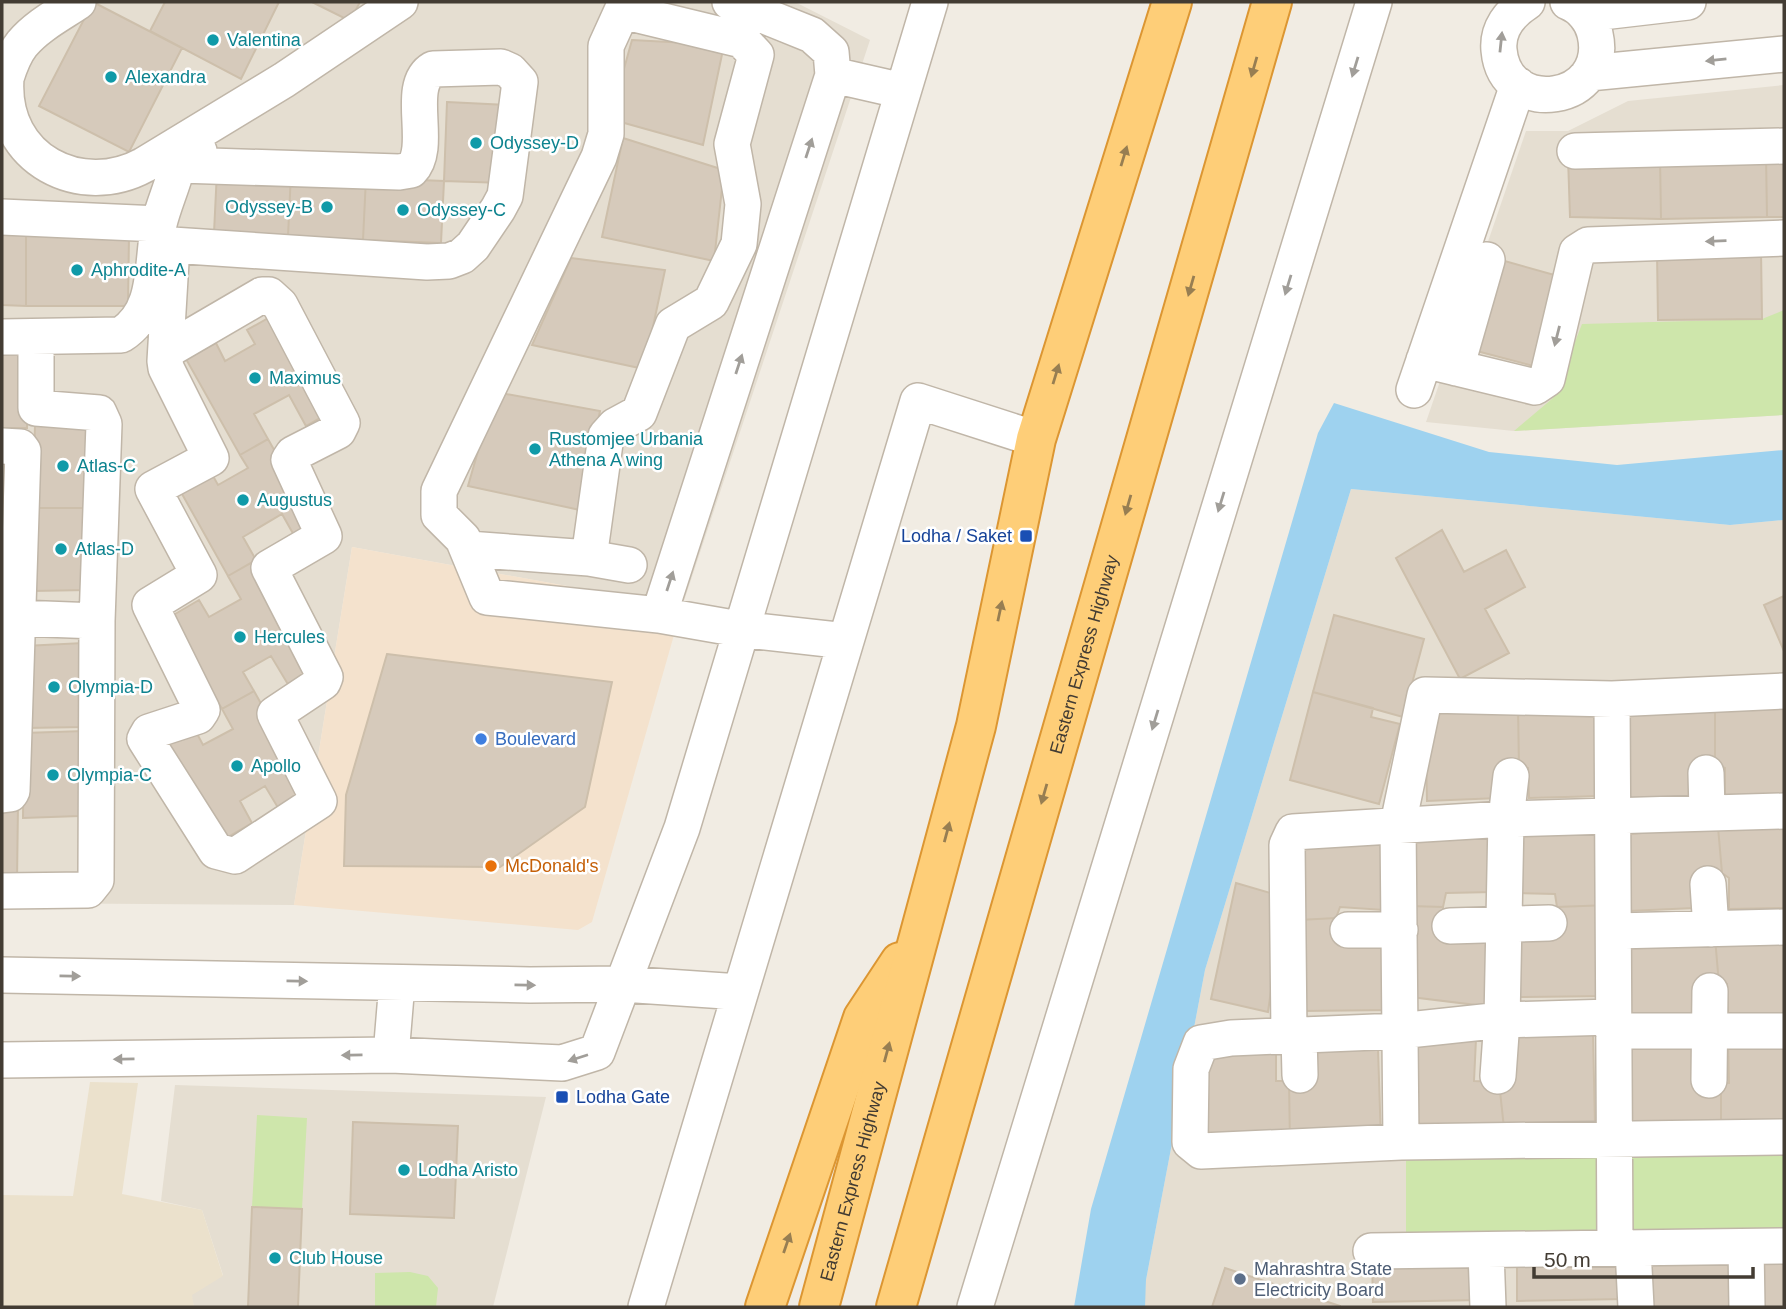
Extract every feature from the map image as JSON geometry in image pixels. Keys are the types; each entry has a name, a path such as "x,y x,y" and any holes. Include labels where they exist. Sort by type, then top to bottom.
{"highway":[{"name":"Eastern Express Highway","path":"819,1307 976,726 1036,439 1171,2"},
{"name":"Eastern Express Highway","path":"896,1307 1272,2"},
{"path":"765,1307 863,1018 920,931"}],"street":[{"path":"78,2 33,32 22,44 9,66 2,100 4,119 17,147 26,156 44,166 79,178 120,176 144,165 400,2"},
{"path":"659,615 833,75 831,52 812,35 730,2"},
{"path":"2,1060 391,1055 562,1063 597,1052 682,828 739,629 930,2"},
{"path":"975,1307 1374,2"},
{"path":"1576,8 1688,2"},
{"path":"1520,4 1501,33 1501,62 1518,85 1532,93 1556,94 1578,85 1589,73 1595,59 1597,43 1593,27 1576,8"},
{"path":"589,558 606,436 615,426 639,413 673,325 711,302 739,244 743,204 732,144 756,54 742,40 624,6 606,46 606,134 599,157 439,491 439,515 463,538 487,597 659,615 739,629 846,641"},
{"path":"1589,73 1784,54"},
{"path":"2,217 163,238 427,262 449,261 462,256 473,246 505,196 520,82 510,71 501,68 433,69 426,74 421,86 419,157 411,170 399,172 180,165"},
{"path":"833,75 903,91"},
{"path":"1431,373 1518,85"},
{"path":"2,338 121,335 132,328 141,319 148,302 180,165 201,149 241,130 243,122 238,107"},
{"path":"1575,151 1784,146"},
{"path":"163,238 166,368 211,458 153,488 199,575 153,601 151,607 202,709 198,716 149,732 145,739 216,851 235,856 319,801 275,714 323,682 325,674 270,568 324,536 289,460 293,454 338,431 342,423 280,305 269,295 262,295 166,351"},
{"path":"1431,373 1535,387 1547,379 1577,252 1588,245 1784,238"},
{"path":"1431,373 1487,260"},
{"path":"2,891 88,890 95,884 97,621 103,419 99,413 36,408 36,337"},
{"path":"646,1307 918,401 1036,439"},
{"path":"2,446 20,447 23,451 12,791 2,795"},
{"path":"468,549 589,558 629,565"},
{"path":"19,618 97,621"},
{"path":"1401,1142 1398,824 1425,695 1612,699 1784,691"},
{"path":"1612,699 1614,1142 1624,1248 1636,1307"},
{"path":"1706,774 1707,811"},
{"path":"1498,1076 1502,1020 1506,819 1511,776"},
{"path":"1300,1075 1294,1035 1287,845 1293,832 1506,819 1612,817 1707,811 1784,811"},
{"path":"1708,884 1711,929"},
{"path":"1450,926 1549,923"},
{"path":"1615,931 1784,927"},
{"path":"1348,930 1400,930"},
{"path":"2,975 397,983 622,984 740,992"},
{"path":"391,1055 397,983"},
{"path":"1709,1080 1710,991"},
{"path":"1784,1031 1710,1031 1502,1020 1399,1031 1231,1038 1201,1043 1191,1069 1190,1142 1201,1151 1401,1142 1614,1142 1784,1137"},
{"path":"1370,1251 1486,1252 1784,1246"},
{"path":"1746,1247 1746,1307"},
{"path":"1486,1252 1488,1307"}],"shaded area":[{"path":"4,2 795,2 870,40 682,607 352,547 294,905 2,903"},
{"path":"1784,85 1784,415 1514,431 1426,422 1526,131 1568,131 1628,101"},
{"path":"1351,489 1730,525 1784,520 1784,1307 1144,1307 1146,1280 1205,970"},
{"path":"352,547 682,607 592,922 578,930 294,905"},
{"path":"90,1082 138,1083 122,1194 202,1210 223,1276 192,1295 194,1307 2,1307 2,1195 73,1196"},
{"name":"Lodha Aristo","path":"175,1085 546,1097 493,1307 194,1307 191,1295 223,1275 202,1210 161,1201"}],"green space":[{"path":"1784,310 1784,415 1514,431 1553,398 1582,324 1762,319"},
{"path":"257,1115 307,1118 302,1209 252,1207"},
{"path":"1610,1146 1608,1241 1406,1243 1406,1155"},
{"path":"1784,1146 1784,1236 1627,1240 1623,1147"},
{"path":"410,1272 428,1276 438,1288 436,1307 375,1307 375,1273"}],"water":[{"path":"1334,403 1489,452 1617,465 1784,450 1784,520 1730,525 1351,489 1205,970 1146,1280 1145,1307 1074,1307 1091,1209 1318,433"}],"building":[{"name":"Alexandra","path":"93,2 182,48 129,152 39,106"},
{"name":"Valentina","path":"165,2 279,2 241,79 150,31"},
{"path":"312,2 360,2 350,21"},
{"path":"632,40 724,45 703,145 610,119"},
{"name":"Odyssey-D","path":"447,102 507,105 504,183 444,181"},
{"path":"623,138 724,170 714,261 602,237"},
{"path":"1766,155 1767,217 1661,219 1660,157"},
{"path":"1766,155 1784,155 1784,217 1767,217"},
{"path":"1568,157 1660,157 1661,219 1570,217"},
{"path":"217,171 291,174 288,236 214,233"},
{"name":"Odyssey-B","path":"291,174 366,178 363,240 288,236"},
{"name":"Odyssey-C","path":"366,178 444,181 441,243 363,240"},
{"path":"2,234 26,234 26,306 2,305"},
{"name":"Aphrodite-A","path":"26,234 129,235 128,306 26,306"},
{"path":"1761,250 1762,319 1658,320 1657,252"},
{"path":"571,258 665,270 644,369 532,345"},
{"path":"1494,258 1565,278 1541,368 1469,349"},
{"name":"Maximus","path":"277,313 332,411 306,426 289,395 254,414 268,439 240,455 186,359 216,343 225,361 255,344 247,330"},
{"path":"2,351 28,352 27,428 2,428"},
{"name":"Rustomjee Urbania Athena A wing","path":"495,392 600,411 580,510 468,486"},
{"name":"Atlas-C","path":"94,422 90,508 33,508 35,424"},
{"name":"Augustus","path":"268,439 321,534 300,546 282,514 243,537 256,560 228,576 177,485 208,467 218,485 248,468 240,455"},
{"name":"Atlas-D","path":"33,508 90,508 87,590 32,591"},
{"path":"1442,530 1464,572 1506,550 1525,587 1485,609 1509,653 1460,679 1396,558"},
{"name":"Hercules","path":"256,560 318,670 289,686 271,656 243,672 254,691 222,709 170,617 199,600 209,617 241,599 228,576"},
{"path":"1784,596 1784,651 1764,605"},
{"path":"1334,615 1424,639 1403,717 1313,692"},
{"name":"Olympia-D","path":"83,643 84,727 25,728 25,646"},
{"name":"Boulevard","path":"387,654 612,682 585,807 500,867 344,866 346,795"},
{"name":"Apollo","path":"254,691 314,799 283,816 265,786 240,801 252,823 221,841 167,744 194,728 203,745 233,729 222,709"},
{"path":"1313,692 1373,708 1371,717 1400,724 1379,804 1290,780"},
{"path":"1784,704 1784,797 1725,799 1725,768 1715,764 1715,706"},
{"path":"1518,706 1600,711 1601,796 1529,798 1528,768 1519,768"},
{"path":"1518,706 1519,768 1499,798 1427,801 1425,708"},
{"path":"1715,706 1715,764 1696,798 1624,801 1622,708"},
{"name":"Olympia-C","path":"84,731 79,816 23,818 24,733"},
{"path":"2,804 18,804 17,882 2,882"},
{"path":"1784,823 1784,908 1729,909 1729,878 1722,873 1718,827"},
{"path":"1607,826 1609,905 1557,907 1555,894 1516,893 1517,830"},
{"path":"1497,827 1493,892 1446,893 1443,907 1410,906 1410,831"},
{"path":"1718,827 1722,873 1694,873 1694,908 1628,911 1629,834"},
{"path":"1388,839 1384,910 1340,907 1336,918 1299,920 1297,840"},
{"path":"1236,883 1284,897 1268,1012 1211,999"},
{"path":"1609,905 1609,996 1516,997 1514,932 1554,931 1557,907"},
{"path":"1410,906 1443,907 1444,933 1492,934 1493,1007 1411,997"},
{"path":"1336,918 1341,946 1389,948 1392,1010 1300,1011 1299,920"},
{"path":"1784,934 1784,1013 1728,1014 1727,984 1719,984 1715,938"},
{"path":"1715,938 1719,984 1707,1015 1627,1017 1625,939"},
{"path":"1593,1033 1595,1126 1504,1128 1499,1082 1511,1035"},
{"path":"1410,1037 1476,1039 1474,1081 1499,1082 1504,1128 1412,1131"},
{"path":"1784,1037 1784,1130 1721,1131 1721,1083 1729,1083 1728,1038"},
{"path":"1627,1040 1695,1044 1721,1083 1721,1131 1628,1133"},
{"path":"1308,1049 1378,1049 1381,1141 1290,1144 1289,1081"},
{"path":"1276,1050 1276,1081 1289,1081 1290,1144 1198,1146 1205,1054"},
{"name":"Lodha Aristo","path":"353,1122 458,1126 454,1218 350,1214"},
{"name":"Club House","path":"252,1207 302,1209 298,1307 248,1307"},
{"path":"1625,1256 1625,1299 1517,1301 1517,1258"},
{"path":"1480,1257 1481,1300 1373,1302 1372,1258"},
{"path":"1758,1257 1784,1257 1784,1307 1758,1307"},
{"path":"1741,1258 1742,1307 1649,1307 1648,1260"},
{"name":"Mahrashtra State Electricity Board","path":"1225,1268 1340,1306 1340,1307 1212,1307"}],"place":[{"name":"Valentina","path":"213,40"},
{"name":"Alexandra","path":"111,77"},
{"name":"Odyssey-D","path":"476,143"},
{"name":"Odyssey-B","path":"327,207"},
{"name":"Odyssey-C","path":"403,210"},
{"name":"Aphrodite-A","path":"77,270"},
{"name":"Maximus","path":"255,378"},
{"name":"Rustomjee Urbania Athena A wing","path":"535,449"},
{"name":"Atlas-C","path":"63,466"},
{"name":"Augustus","path":"243,500"},
{"name":"Lodha / Saket","path":"1026,536"},
{"name":"Atlas-D","path":"61,549"},
{"name":"Hercules","path":"240,637"},
{"name":"Olympia-D","path":"54,687"},
{"name":"Boulevard","path":"481,739"},
{"name":"Apollo","path":"237,766"},
{"name":"Olympia-C","path":"53,775"},
{"name":"McDonald's","path":"491,866"},
{"name":"Lodha Gate","path":"562,1097"},
{"name":"Lodha Aristo","path":"404,1170"},
{"name":"Club House","path":"275,1258"},
{"name":"Mahrashtra State Electricity Board","path":"1240,1279"}]}
